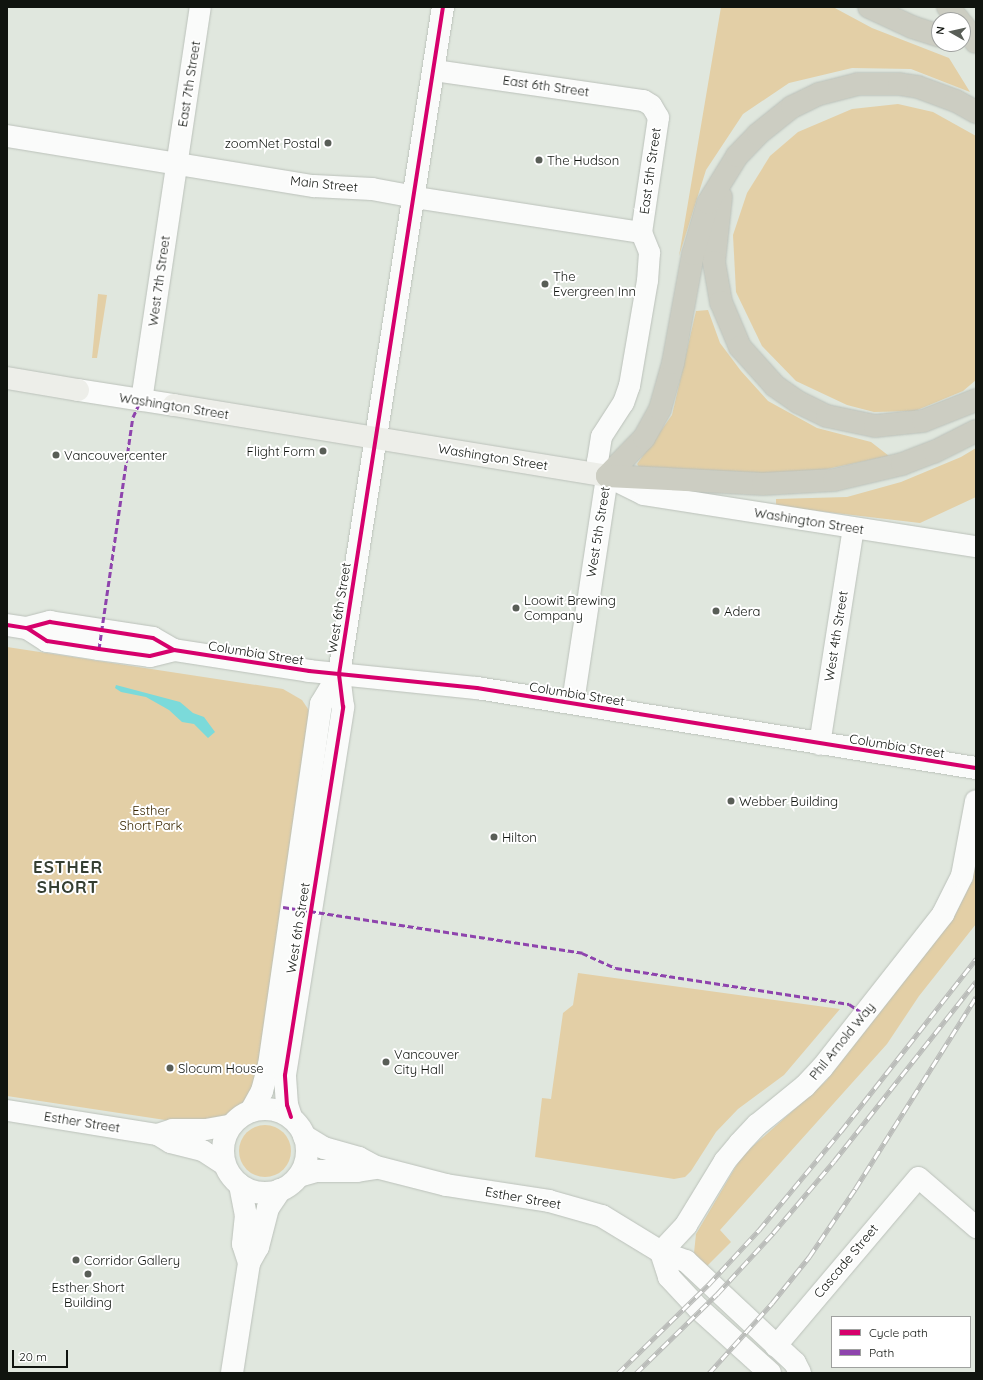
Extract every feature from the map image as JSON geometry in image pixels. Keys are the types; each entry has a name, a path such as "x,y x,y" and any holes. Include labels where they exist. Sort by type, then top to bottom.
{"highway":[{"path":"869,7 912,27 931,33"},
{"path":"607,476 644,438 660,409 672,363 692,254 708,203 724,180 737,156 771,122 792,107 818,94 841,87 878,83 918,87 956,100 976,112"},
{"path":"724,180 715,245 717,290 724,314 740,347 775,386 798,402 827,416 875,426 923,421 976,400"},
{"path":"607,476 763,484 834,480 902,464 934,452 976,431"}],"main road":[{"name":"Washington Street","path":"7,378 78,390"},
{"name":"Washington Street","path":"174,405 607,476"}],"street":[{"name":"East 7th Street","path":"177,162 200,7"},
{"path":"415,197 443,7"},
{"name":"East 6th Street","path":"434,70 643,100 656,110"},
{"name":"East 5th Street","path":"641,232 658,117 656,110"},
{"name":"Main Street","path":"7,136 177,162 314,186 372,189 641,232"},
{"name":"West 7th Street","path":"141,400 177,162"},
{"name":"West 6th Street","path":"291,1117 287,1106 285,1075 342,707 339,674 375,438 415,197"},
{"name":"West 5th Street","path":"573,702 607,476 597,461 601,436 623,402 629,385 647,280 649,252 641,232"},
{"name":"Washington Street","path":"78,390 174,405"},
{"name":"Washington Street","path":"607,476 643,494 976,546"},
{"name":"West 4th Street","path":"819,744 853,528"},
{"name":"Columbia Street","path":"17,626 47,641 92,648 150,656 174,650 339,674 415,680 573,702 819,744 976,768"},
{"name":"West 6th Street","path":"251,1111 262,1091 269,1065 321,704 339,674"},
{"name":"Phil Arnold Way","path":"661,1252 686,1225 735,1149 757,1124 805,1086 822,1068 943,914 962,876 976,801"},
{"path":"232,1373 249,1263 258,1247 268,1208 280,1190 299,1176 307,1155 304,1136 291,1117 272,1109 251,1111 232,1124 224,1141 225,1165 240,1185 246,1216 243,1244 249,1263"},
{"name":"Esther Street","path":"7,1110 157,1134 170,1142 202,1150 225,1165"},
{"name":"Esther Street","path":"157,1134 172,1129 205,1129 232,1124"},
{"name":"Esther Street","path":"304,1136 324,1148 359,1158 376,1167 446,1185 573,1207 602,1216 622,1226 661,1252 686,1261 775,1346 796,1363 800,1373"},
{"name":"Esther Street","path":"299,1176 317,1171 357,1171 376,1167"},
{"name":"Cascade Street","path":"775,1346 918,1177 976,1227"},
{"path":"240,1185 257,1192 280,1190"},
{"path":"661,1252 669,1277 759,1370 769,1359 789,1373"}],"green space":[{"path":"721,7 833,7 872,28 949,58 970,92 911,69 852,68 789,83 743,114 706,170 679,256"},
{"path":"898,104 933,112 976,136 976,380 963,391 915,411 874,412 847,405 796,381 762,346 736,292 733,235 747,193 770,156 798,132 852,109"},
{"path":"98,294 107,295 97,358 92,358"},
{"path":"708,310 720,343 741,371 768,401 817,428 871,442 889,456 799,475 639,467 637,464 672,415 696,311"},
{"path":"976,448 976,497 920,523 776,506 776,499 847,497 901,482 961,457"},
{"name":"Esther Short Park","path":"7,647 283,689 302,700 308,709 310,719 257,1078 249,1095 237,1109 221,1118 185,1123 7,1096"},
{"path":"976,862 976,924 919,996 887,1044 720,1230 731,1242 703,1270 694,1253 696,1234 742,1156 826,1081 953,919 970,885"},
{"path":"578,973 840,1009 784,1075 738,1109 716,1132 691,1171 685,1177 674,1179 535,1157 542,1098 551,1099 563,1013 573,1005"},
{"path":"260,1125 270,1125 284,1132 291,1146 291,1156 284,1170 270,1177 260,1177 250,1173 243,1166 239,1156 239,1146 243,1136 250,1129"}],"water":[{"path":"116,685 180,702 193,713 204,717 215,732 208,738 194,724 182,722 169,710 146,697 121,692 115,688"}],"railway":[{"path":"618,1373 708,1285 759,1230 841,1131 976,959"},
{"path":"636,1373 717,1294 773,1233 834,1161 976,981"},
{"path":"709,1373 772,1303 809,1257 855,1189 976,997"}],"marked path":[{"path":"99,649 133,417 141,400"},
{"path":"283,907 582,953 616,968 849,1004 864,1014"}],"cycle path":[{"path":"291,1117 287,1105 285,1075 343,707 339,674 443,7"},
{"path":"7,625 27,628 50,622 153,638 174,650 309,671 477,688 976,768"},
{"path":"27,628 47,641 99,649 150,656 174,650"}],"place":[{"name":"zoomNet Postal","path":"328,143"},
{"name":"The Hudson","path":"539,160"},
{"name":"The Evergreen Inn","path":"545,284"},
{"name":"Flight Form","path":"323,451"},
{"name":"Vancouvercenter","path":"56,455"},
{"name":"Loowit Brewing Company","path":"516,608"},
{"name":"Adera","path":"716,611"},
{"name":"Webber Building","path":"731,801"},
{"name":"Hilton","path":"494,837"},
{"name":"Vancouver City Hall","path":"386,1062"},
{"name":"Slocum House","path":"170,1068"},
{"name":"Corridor Gallery","path":"76,1260"},
{"name":"Esther Short Building","path":"88,1274"}],"district":[{"name":"ESTHER SHORT","path":"68,877"}]}
